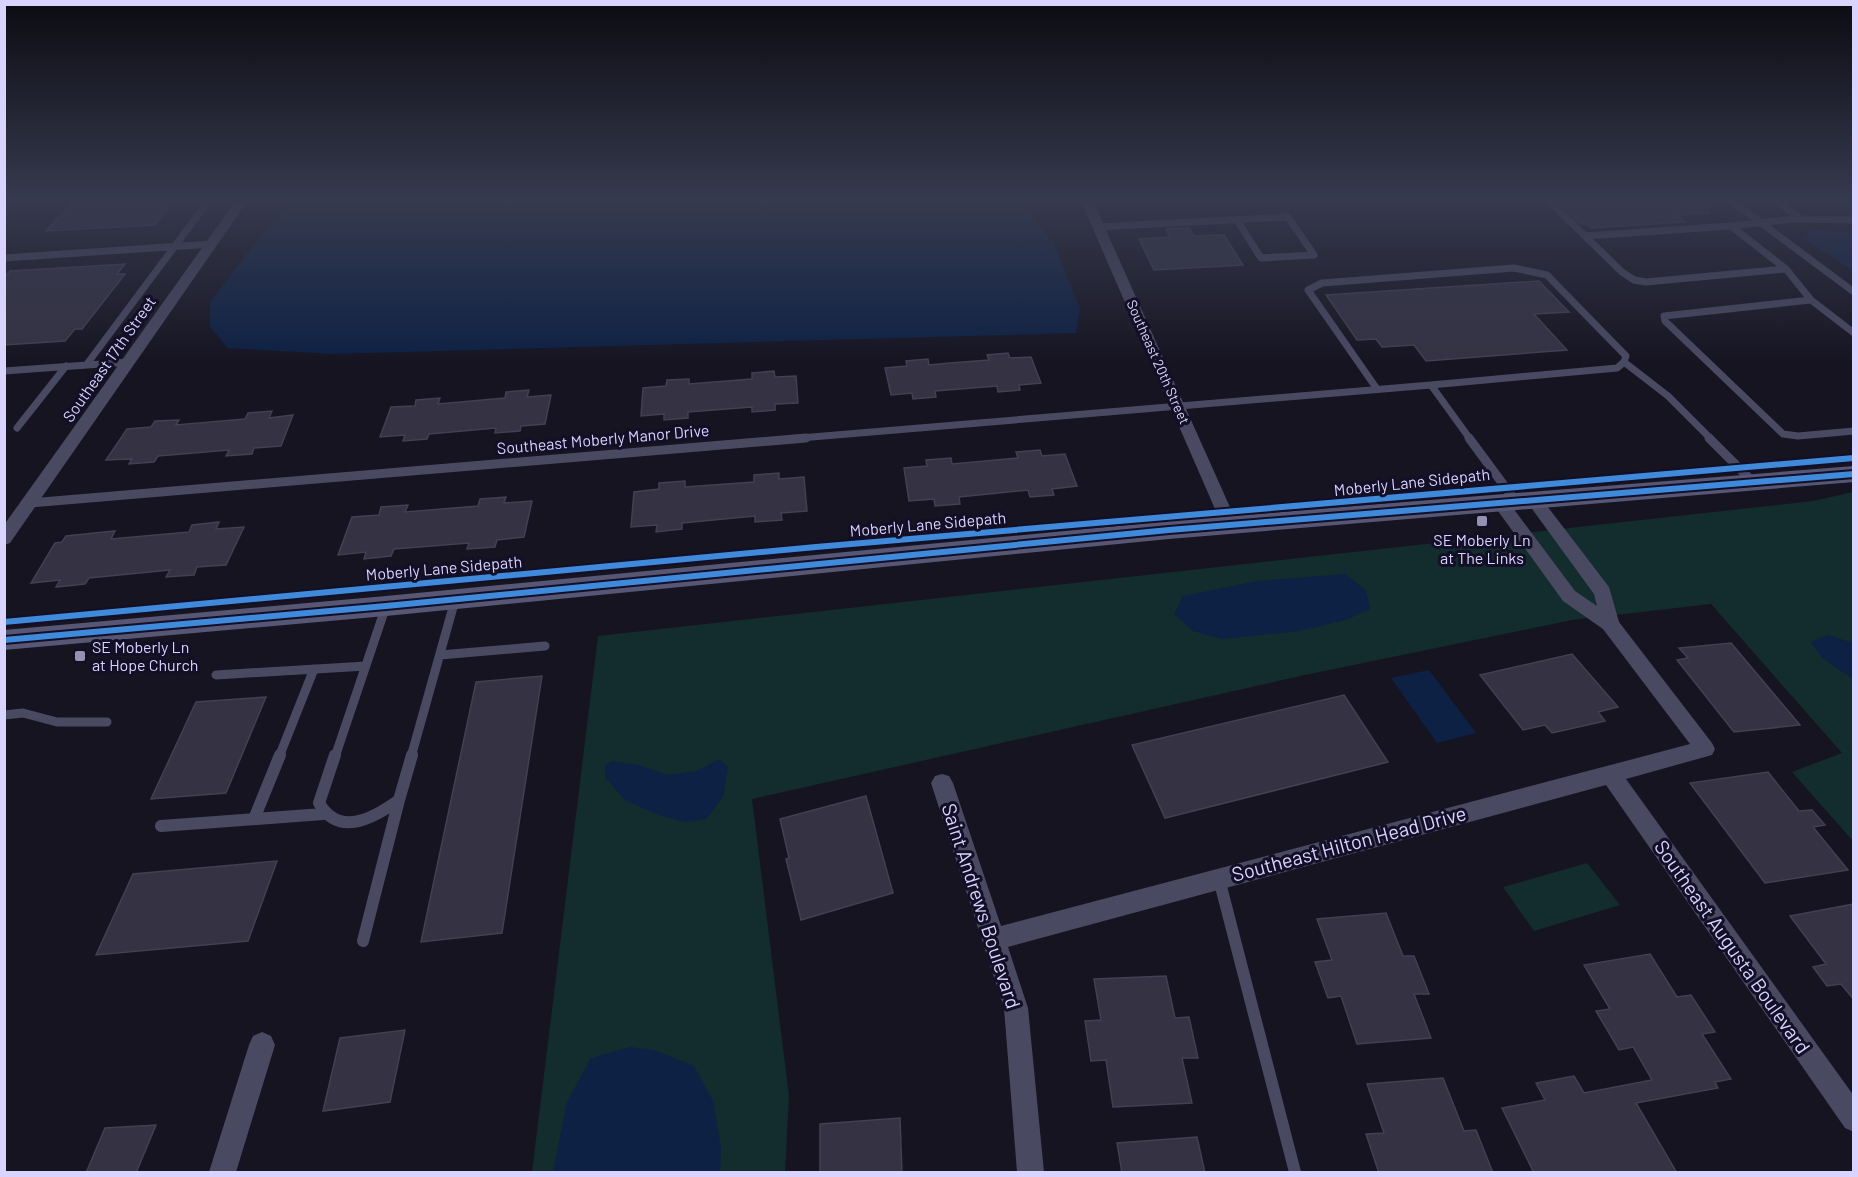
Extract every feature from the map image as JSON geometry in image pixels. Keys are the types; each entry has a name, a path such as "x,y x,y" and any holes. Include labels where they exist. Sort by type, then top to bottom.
{"street":[{"name":"Southeast 17th Street","path":"4,539 205,254"},
{"name":"Southeast 20th Street","path":"1110,254 1230,525"},
{"path":"4,640 455,600 1230,525 1854,474"},
{"path":"1517,503 1569,596 1610,624"},
{"path":"1517,503 1603,592 1610,624"},
{"name":"Southeast Hilton Head Drive","path":"993,939 1705,748 1610,624"},
{"name":"Southeast Augusta Boulevard","path":"1611,775 1854,1119"},
{"name":"Saint Andrews Boulevard","path":"942,783 1016,1008 1030,1173"},
{"path":"222,1173 262,1045"}],"lane":[{"path":"4,258 62,254"},
{"path":"87,364 168,254"},
{"path":"1258,254 1261,258 1313,254"},
{"path":"1603,254 1634,280 1646,282 1786,269"},
{"path":"1767,254 1786,269 1811,300 1854,333"},
{"path":"1803,254 1854,292"},
{"path":"1377,389 1308,290 1322,283 1514,268 1547,275 1626,356 1624,362 1668,396 1754,483"},
{"path":"1811,300 1664,316 1665,321 1784,434 1798,436 1854,431"},
{"path":"4,371 129,362"},
{"name":"Southeast Moberly Manor Drive","path":"30,503 1431,385 1617,368 1624,362"},
{"path":"17,428 66,366"},
{"path":"1431,385 1517,503"},
{"path":"363,941 399,800 455,600"},
{"path":"386,606 319,803 323,814 332,821 363,820 384,812 399,800"},
{"path":"440,655 545,646"},
{"path":"216,675 366,666"},
{"path":"254,819 314,669"},
{"path":"4,714 23,713 57,722 107,722"},
{"path":"161,826 323,814"},
{"path":"1219,879 1294,1173"}],"green space":[{"path":"1853,492 1853,841 1792,772 1842,753 1711,604 1572,620 1305,675 752,799 789,1096 785,1172 532,1172 598,636 1813,501"},
{"path":"1587,863 1620,905 1534,931 1503,887"}],"water":[{"path":"247,254 1058,254 1080,308 1076,333 333,354 227,348 210,326 210,302"},
{"path":"1828,254 1853,254 1853,271"},
{"path":"1345,574 1366,590 1370,609 1346,620 1299,631 1222,639 1193,631 1174,614 1183,596 1257,581"},
{"path":"1828,635 1853,643 1853,679 1822,658 1811,642"},
{"path":"1429,670 1476,733 1437,743 1391,678"},
{"path":"719,759 728,767 723,797 706,819 686,822 658,815 625,800 605,777 605,765 612,761 638,765 668,775 697,771"},
{"path":"630,1047 654,1050 694,1066 713,1101 721,1148 720,1172 553,1172 567,1102 591,1058"}],"building":[{"path":"1146,254 1236,254 1243,265 1154,270"},
{"path":"125,264 117,274 125,274 82,329 75,329 65,341 4,345 4,277 10,271"},
{"path":"1539,281 1569,312 1534,314 1567,350 1426,361 1414,345 1382,347 1376,339 1357,340 1326,295"},
{"path":"1008,353 1010,358 1031,357 1041,383 1019,385 1020,390 998,392 997,386 935,391 936,397 913,399 912,393 891,395 885,368 907,366 906,361 928,359 929,365 989,360 987,355"},
{"path":"774,371 775,377 796,376 798,403 775,404 775,410 752,412 752,407 688,412 688,418 664,420 664,414 641,416 643,388 666,386 667,380 689,379 689,384 752,379 752,373"},
{"path":"529,390 527,397 551,395 545,424 521,426 520,431 495,433 496,428 429,434 427,439 403,441 405,435 380,437 391,407 415,406 416,400 440,398 438,404 505,398 506,392"},
{"path":"272,411 269,418 293,415 281,446 254,448 252,454 226,456 229,450 158,456 154,462 129,464 132,459 106,460 127,429 151,427 155,421 179,420 176,425 245,419 248,413"},
{"path":"1040,450 1042,456 1065,454 1077,486 1052,489 1054,495 1030,497 1028,490 959,497 960,504 935,506 934,499 909,501 904,468 927,466 926,460 951,458 952,464 1018,458 1016,452"},
{"path":"779,473 779,479 804,477 807,511 781,513 782,520 755,522 755,516 682,523 682,529 656,532 657,525 631,527 634,492 659,489 659,483 685,481 685,487 754,482 754,475"},
{"path":"506,497 504,503 532,501 524,537 497,540 495,547 467,549 469,543 394,549 391,556 364,559 366,552 338,555 352,517 379,515 381,507 408,505 405,512 478,506 480,499"},
{"path":"219,522 216,529 244,527 226,565 197,567 194,575 166,577 170,570 89,578 85,584 56,587 60,580 31,583 55,543 62,542 66,536 115,531 111,539 189,532 192,525"},
{"path":"1731,643 1800,725 1734,732 1677,660 1688,658 1679,648"},
{"path":"1572,654 1618,707 1598,712 1605,721 1552,733 1545,725 1523,730 1480,675"},
{"path":"542,676 502,933 421,942 476,682"},
{"path":"1344,695 1388,762 1165,818 1132,745"},
{"path":"266,697 226,793 151,799 196,702"},
{"path":"1768,772 1799,811 1812,810 1825,825 1813,827 1848,870 1765,883 1690,783"},
{"path":"866,796 893,893 801,920 786,859 789,858 780,819"},
{"path":"277,861 248,941 96,955 133,874"},
{"path":"1854,904 1854,1000 1841,984 1827,986 1813,967 1826,964 1790,916"},
{"path":"1386,913 1403,956 1414,956 1429,994 1414,994 1431,1038 1357,1044 1341,996 1328,998 1315,962 1332,960 1317,919"},
{"path":"1650,954 1677,997 1691,995 1715,1032 1702,1034 1731,1079 1715,1082 1718,1088 1636,1103 1677,1173 1534,1173 1502,1108 1545,1100 1536,1083 1574,1076 1584,1093 1652,1080 1633,1047 1619,1050 1596,1011 1610,1009 1584,965"},
{"path":"1166,976 1175,1018 1189,1017 1198,1058 1182,1058 1192,1103 1113,1107 1106,1060 1091,1061 1085,1021 1101,1020 1094,979"},
{"path":"405,1030 390,1102 323,1111 340,1038"},
{"path":"1443,1078 1464,1131 1476,1130 1493,1173 1379,1173 1366,1134 1384,1133 1367,1084"},
{"path":"900,1118 902,1173 820,1173 820,1124"},
{"path":"156,1125 136,1173 86,1173 105,1128"},
{"path":"1197,1137 1205,1173 1122,1173 1117,1143"}],"cycle path":[{"name":"Moberly Lane Sidepath","path":"4,622 816,547 1854,458"},
{"path":"4,640 386,606 1169,530 1854,474"}],"place":[{"name":"SE Moberly Ln at The Links","path":"1482,521"},
{"name":"SE Moberly Ln at Hope Church","path":"80,656"}]}
